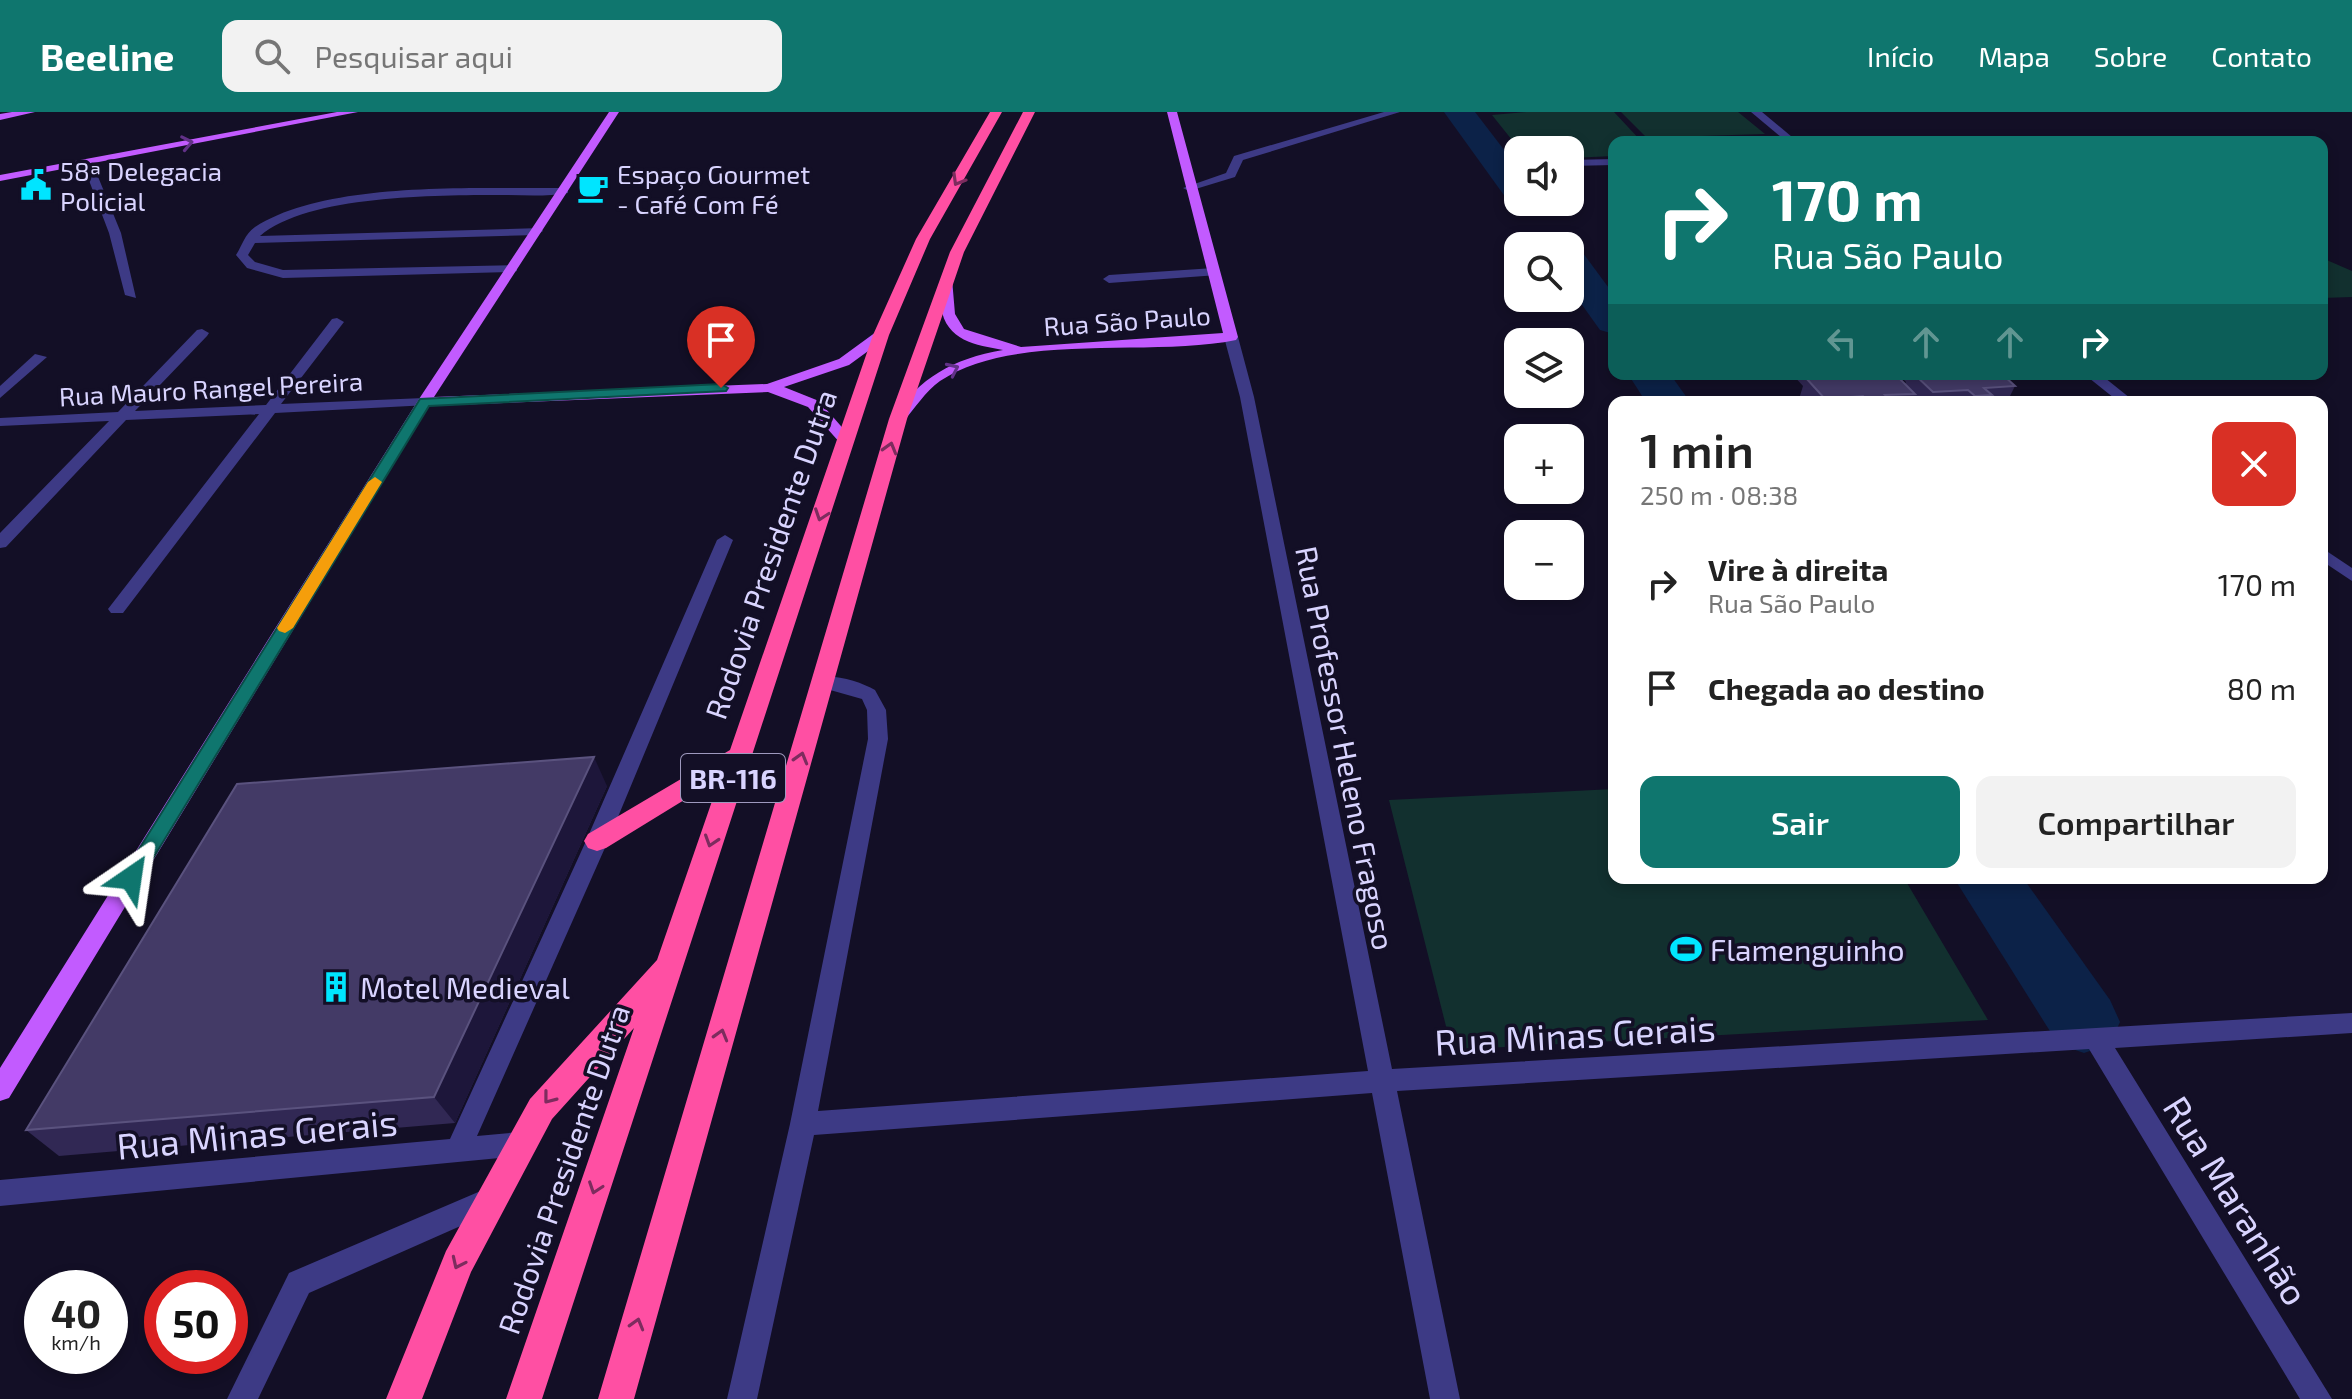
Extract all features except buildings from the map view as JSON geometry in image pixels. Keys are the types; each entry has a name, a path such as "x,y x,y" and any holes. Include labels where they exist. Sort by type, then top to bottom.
{"highway":[{"name":"Rodovia Presidente Dutra","path":"524,1399 881,335 923,239 996,112"},
{"name":"BR-116","path":"616,1399 898,419 946,277 1029,112"},
{"path":"597,841 740,755"},
{"path":"404,1399 458,1263 520,1144 558,1086 616,1029 673,955"}],"main road":[{"path":"0,117 30,112"},
{"path":"0,178 353,112"},
{"path":"0,1090 424,402 614,112"},
{"name":"Rua Professor Heleno Fragoso","path":"1172,112 1189,188 1231,337"},
{"name":"Rua São Paulo","path":"946,277 946,315 955,330 982,342 1026,350"},
{"path":"768,388 844,362 881,335"},
{"name":"Rua São Paulo","path":"898,419 921,390 948,371 974,360 1026,350 1231,337"},
{"path":"424,402 768,388 797,394 814,403 827,414 846,441"}],"street":[{"path":"1189,188 1231,175 1238,158 1261,149 1395,112"},
{"path":"1756,112 1786,136"},
{"path":"87,162 115,233 131,295"},
{"path":"1584,163 1608,162"},
{"path":"513,268 283,274 260,269 242,255 248,240 286,216 350,199 564,191"},
{"path":"248,240 537,231"},
{"path":"1109,279 1214,272"},
{"path":"117,609 337,322"},
{"path":"0,543 202,333"},
{"name":"Rua Professor Heleno Fragoso","path":"1231,337 1247,397 1445,1399"},
{"path":"0,394 40,357"},
{"path":"2099,380 2120,396"},
{"name":"Rua Mauro Rangel Pereira","path":"0,422 424,402"},
{"name":"Rodovia Presidente Dutra","path":"458,1150 597,841 725,540"},
{"path":"2328,558 2352,576"},
{"path":"742,1399 803,1124 878,739 878,704 871,696 823,682"},
{"name":"Rua Minas Gerais","path":"803,1124 1381,1081 2352,1023"},
{"name":"Rua Maranhão","path":"2096,1039 2317,1399"},
{"name":"Rua Minas Gerais","path":"0,1193 520,1144"},
{"path":"242,1399 299,1283 490,1200"}],"green space":[{"path":"1614,112 1636,136 1608,136 1608,156 1584,157 1584,136 1509,136 1492,115"},
{"path":"1621,112 1738,112 1765,134 1700,136 1645,136"},
{"path":"2328,261 2352,271 2352,297 2328,298"},
{"name":"Flamenguinho","path":"1608,789 1608,884 1908,884 1988,1020 1452,1050 1389,800"}],"waterway":[{"path":"1459,112 1504,172"},
{"path":"1584,280 1608,314"},
{"path":"1653,380 1664,396"},
{"path":"1991,884 2084,1022"}],"slow traffic":[{"path":"285,628 375,482"}],"place":[{"name":"58ª Delegacia Policial","path":"36,185"},
{"name":"Espaço Gourmet - Café Com Fé","path":"593,188"},
{"name":"Flamenguinho","path":"1686,949"},
{"name":"Motel Medieval","path":"336,987"}],"route":[{"path":"131,878 424,402 721,388"}]}
